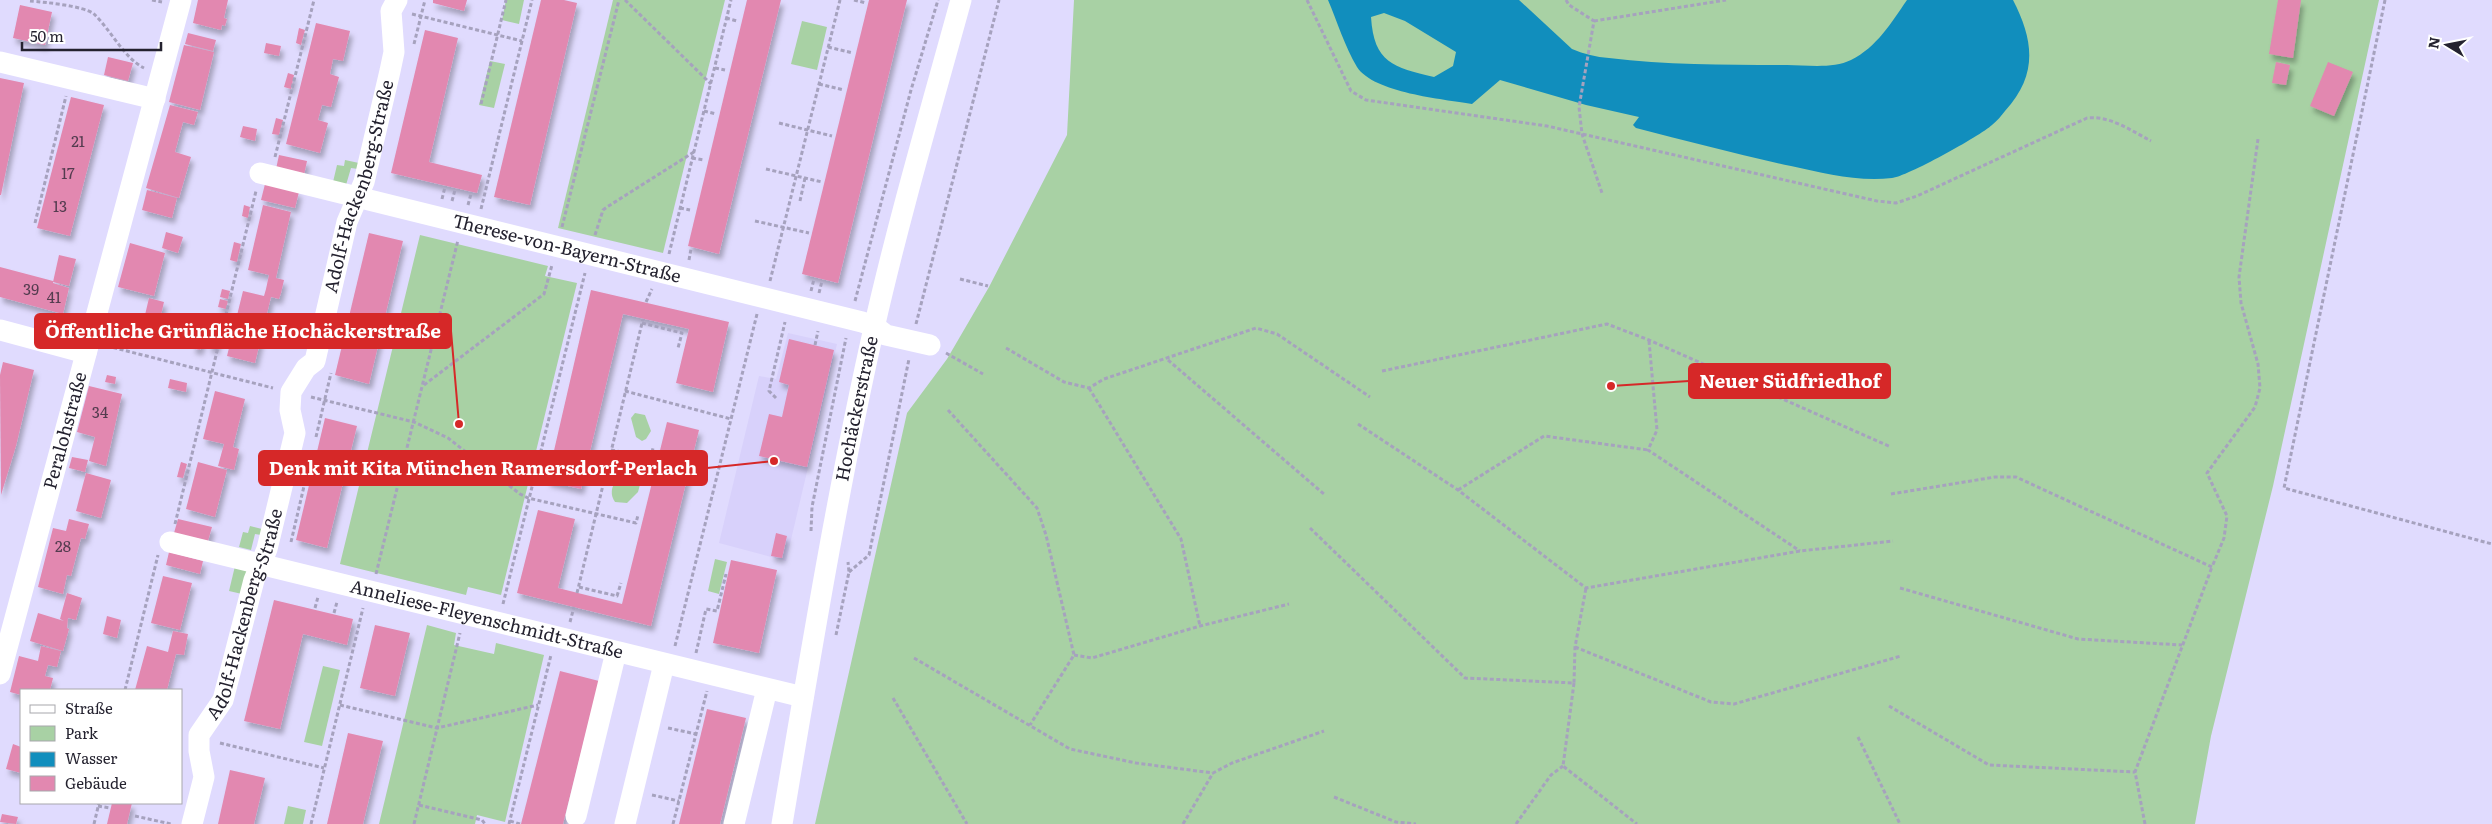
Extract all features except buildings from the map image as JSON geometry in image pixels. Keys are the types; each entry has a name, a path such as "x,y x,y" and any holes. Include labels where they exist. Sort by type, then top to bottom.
{"street":[{"name":"Peralohstraße","path":"0,674 181,0"},
{"name":"Hochäckerstraße","path":"782,824 844,470 874,326 895,240 961,0"},
{"name":"Adolf-Hackenberg-Straße","path":"192,824 204,777 199,751 199,735 223,700 259,565 268,549 295,433 290,410 291,392 306,368 315,361 347,222 364,182 394,52 391,11 404,7"},
{"path":"0,62 155,99"},
{"name":"Therese-von-Bayern-Straße","path":"266,174 356,197 472,217 557,246 590,255 874,326 886,335 930,347"},
{"path":"0,330 88,348"},
{"name":"Anneliese-Fleyenschmidt-Straße","path":"170,542 803,697"},
{"path":"576,816 616,652"},
{"path":"625,824 664,664"},
{"path":"734,824 767,689"}],"path":[{"path":"266,174 314,0"},
{"path":"481,104 506,0"},
{"path":"472,217 532,0"},
{"path":"424,385 544,294 619,0"},
{"path":"625,0 710,84"},
{"path":"661,272 668,258 731,0"},
{"path":"664,664 675,644 756,319 771,277 840,0"},
{"path":"854,0 866,3"},
{"path":"855,302 898,137 938,0"},
{"path":"849,572 869,555 930,347 999,0"},
{"path":"1307,0 1351,91 1366,100 1547,126 1877,202 1896,203 1917,196 2086,118 2096,117 2107,120 2151,141"},
{"path":"1566,0 1569,5 1594,21 1726,0"},
{"path":"2385,0 2284,488 2492,544"},
{"path":"30,1 56,3 93,13 142,67 162,73"},
{"path":"404,7 522,41"},
{"path":"726,18 737,21"},
{"path":"1594,21 1579,107 1582,134 1602,193"},
{"path":"828,47 853,53"},
{"path":"715,68 725,70"},
{"path":"35,223 70,78"},
{"path":"819,84 844,90"},
{"path":"704,111 716,114"},
{"path":"779,123 832,136"},
{"path":"2146,824 2135,772 2224,538 2227,516 2207,472 2255,408 2260,388 2258,364 2242,303 2239,277 2258,139"},
{"path":"597,224 603,210 607,207 694,152"},
{"path":"692,158 704,160"},
{"path":"766,170 822,182"},
{"path":"800,201 806,178"},
{"path":"441,202 445,187"},
{"path":"452,204 455,190"},
{"path":"470,194 472,217"},
{"path":"211,378 253,206"},
{"path":"680,208 690,210"},
{"path":"755,220 809,233"},
{"path":"378,569 458,243"},
{"path":"688,263 691,249"},
{"path":"498,623 590,255"},
{"path":"811,292 814,279"},
{"path":"960,279 988,286"},
{"path":"819,294 822,281"},
{"path":"776,398 769,391 789,304"},
{"path":"577,593 642,321 682,333 678,348"},
{"path":"1382,371 1607,324 1649,340 1891,447"},
{"path":"815,345 819,328"},
{"path":"1006,348 1064,382 1089,388 1104,379 1256,328 1277,334 1370,397"},
{"path":"811,533 812,507 847,335"},
{"path":"1648,450 1657,430 1649,340"},
{"path":"930,347 983,374"},
{"path":"88,348 212,372 414,422 448,438 520,494 528,498 636,523 638,515"},
{"path":"1167,359 1325,495"},
{"path":"315,441 332,372"},
{"path":"1089,388 1181,540 1200,626"},
{"path":"625,391 731,418"},
{"path":"948,410 1037,508 1046,535 1074,655 1030,725"},
{"path":"1358,424 1458,490 1586,588 1800,551 1893,540"},
{"path":"1458,490 1544,436 1648,450 1800,551"},
{"path":"611,450 651,457 653,448"},
{"path":"1891,494 1995,477 2016,477 2212,567"},
{"path":"1310,528 1466,678 1574,683"},
{"path":"695,656 706,609 717,611 726,574"},
{"path":"579,587 617,596 621,583"},
{"path":"1516,824 1551,775 1563,766 1574,683 1575,647 1586,588"},
{"path":"1900,588 2078,639 2182,645"},
{"path":"311,824 368,591"},
{"path":"315,608 318,596"},
{"path":"334,613 338,600"},
{"path":"1074,655 1092,658 1200,626 1289,604"},
{"path":"520,824 509,823 555,637"},
{"path":"414,824 457,646"},
{"path":"1575,647 1711,702 1734,704 1901,656"},
{"path":"914,658 1070,749 1136,763 1213,773"},
{"path":"673,824 707,691"},
{"path":"893,698 967,824"},
{"path":"340,705 437,728 538,705"},
{"path":"1889,706 1989,765 2135,772"},
{"path":"1183,824 1213,773 1232,763 1324,731"},
{"path":"1858,737 1900,824"},
{"path":"220,743 324,768"},
{"path":"1563,766 1637,824"},
{"path":"1334,797 1396,822 1416,824"},
{"path":"94,824 98,804 110,808"},
{"path":"419,805 482,820 485,824"},
{"path":"135,816 171,824"}],"shaded area":[{"path":"788,333 837,344 786,561 719,543 759,376 776,379"}],"green space":[{"path":"506,0 524,0 519,24 502,20"},
{"path":"613,0 725,0 663,253 558,228"},
{"path":"1074,0 2379,0 2273,486 2211,736 2195,824 815,824 907,413 947,359 989,287 1067,135"},
{"path":"802,21 827,27 817,70 791,64"},
{"path":"490,61 505,64 494,108 479,105"},
{"path":"345,160 359,163 358,169 351,168 346,185 333,182 337,165 344,166"},
{"path":"420,235 548,266 545,276 577,283 501,595 468,587 466,595 340,564"},
{"path":"635,413 645,415 651,431 646,439 642,441 636,437 631,418"},
{"path":"634,469 642,477 638,492 627,503 615,502 612,497 613,486 619,477"},
{"path":"250,526 262,529 261,535 255,534 251,550 239,547 243,532 248,533"},
{"path":"715,559 727,562 719,594 708,591"},
{"path":"235,566 248,570 242,594 229,591"},
{"path":"427,625 456,633 454,645 494,654 496,643 544,655 505,822 477,815 475,824 379,824"},
{"path":"323,666 340,670 322,746 304,742"},
{"path":"288,806 306,810 303,824 284,824"}],"water":[{"path":"1328,0 1519,0 1572,49 1604,58 1720,65 1819,66 1844,63 1860,55 1883,34 1907,0 2013,0 2020,15 2028,44 2028,71 2016,98 1992,125 1973,138 1900,176 1879,179 1853,178 1772,162 1636,128 1633,125 1639,117 1586,105 1500,80 1472,104 1427,97 1393,89 1366,76 1357,67","holes":["1384,13 1405,21 1456,52 1453,66 1434,77 1407,70 1388,61 1381,54 1376,44 1371,17"]}],"place":[{"name":"Neuer Südfriedhof","path":"1611,386"},
{"name":"Öffentliche Grünfläche Hochäckerstraße","path":"459,424"},
{"name":"Denk mit Kita München Ramersdorf-Perlach","path":"774,461"}]}
